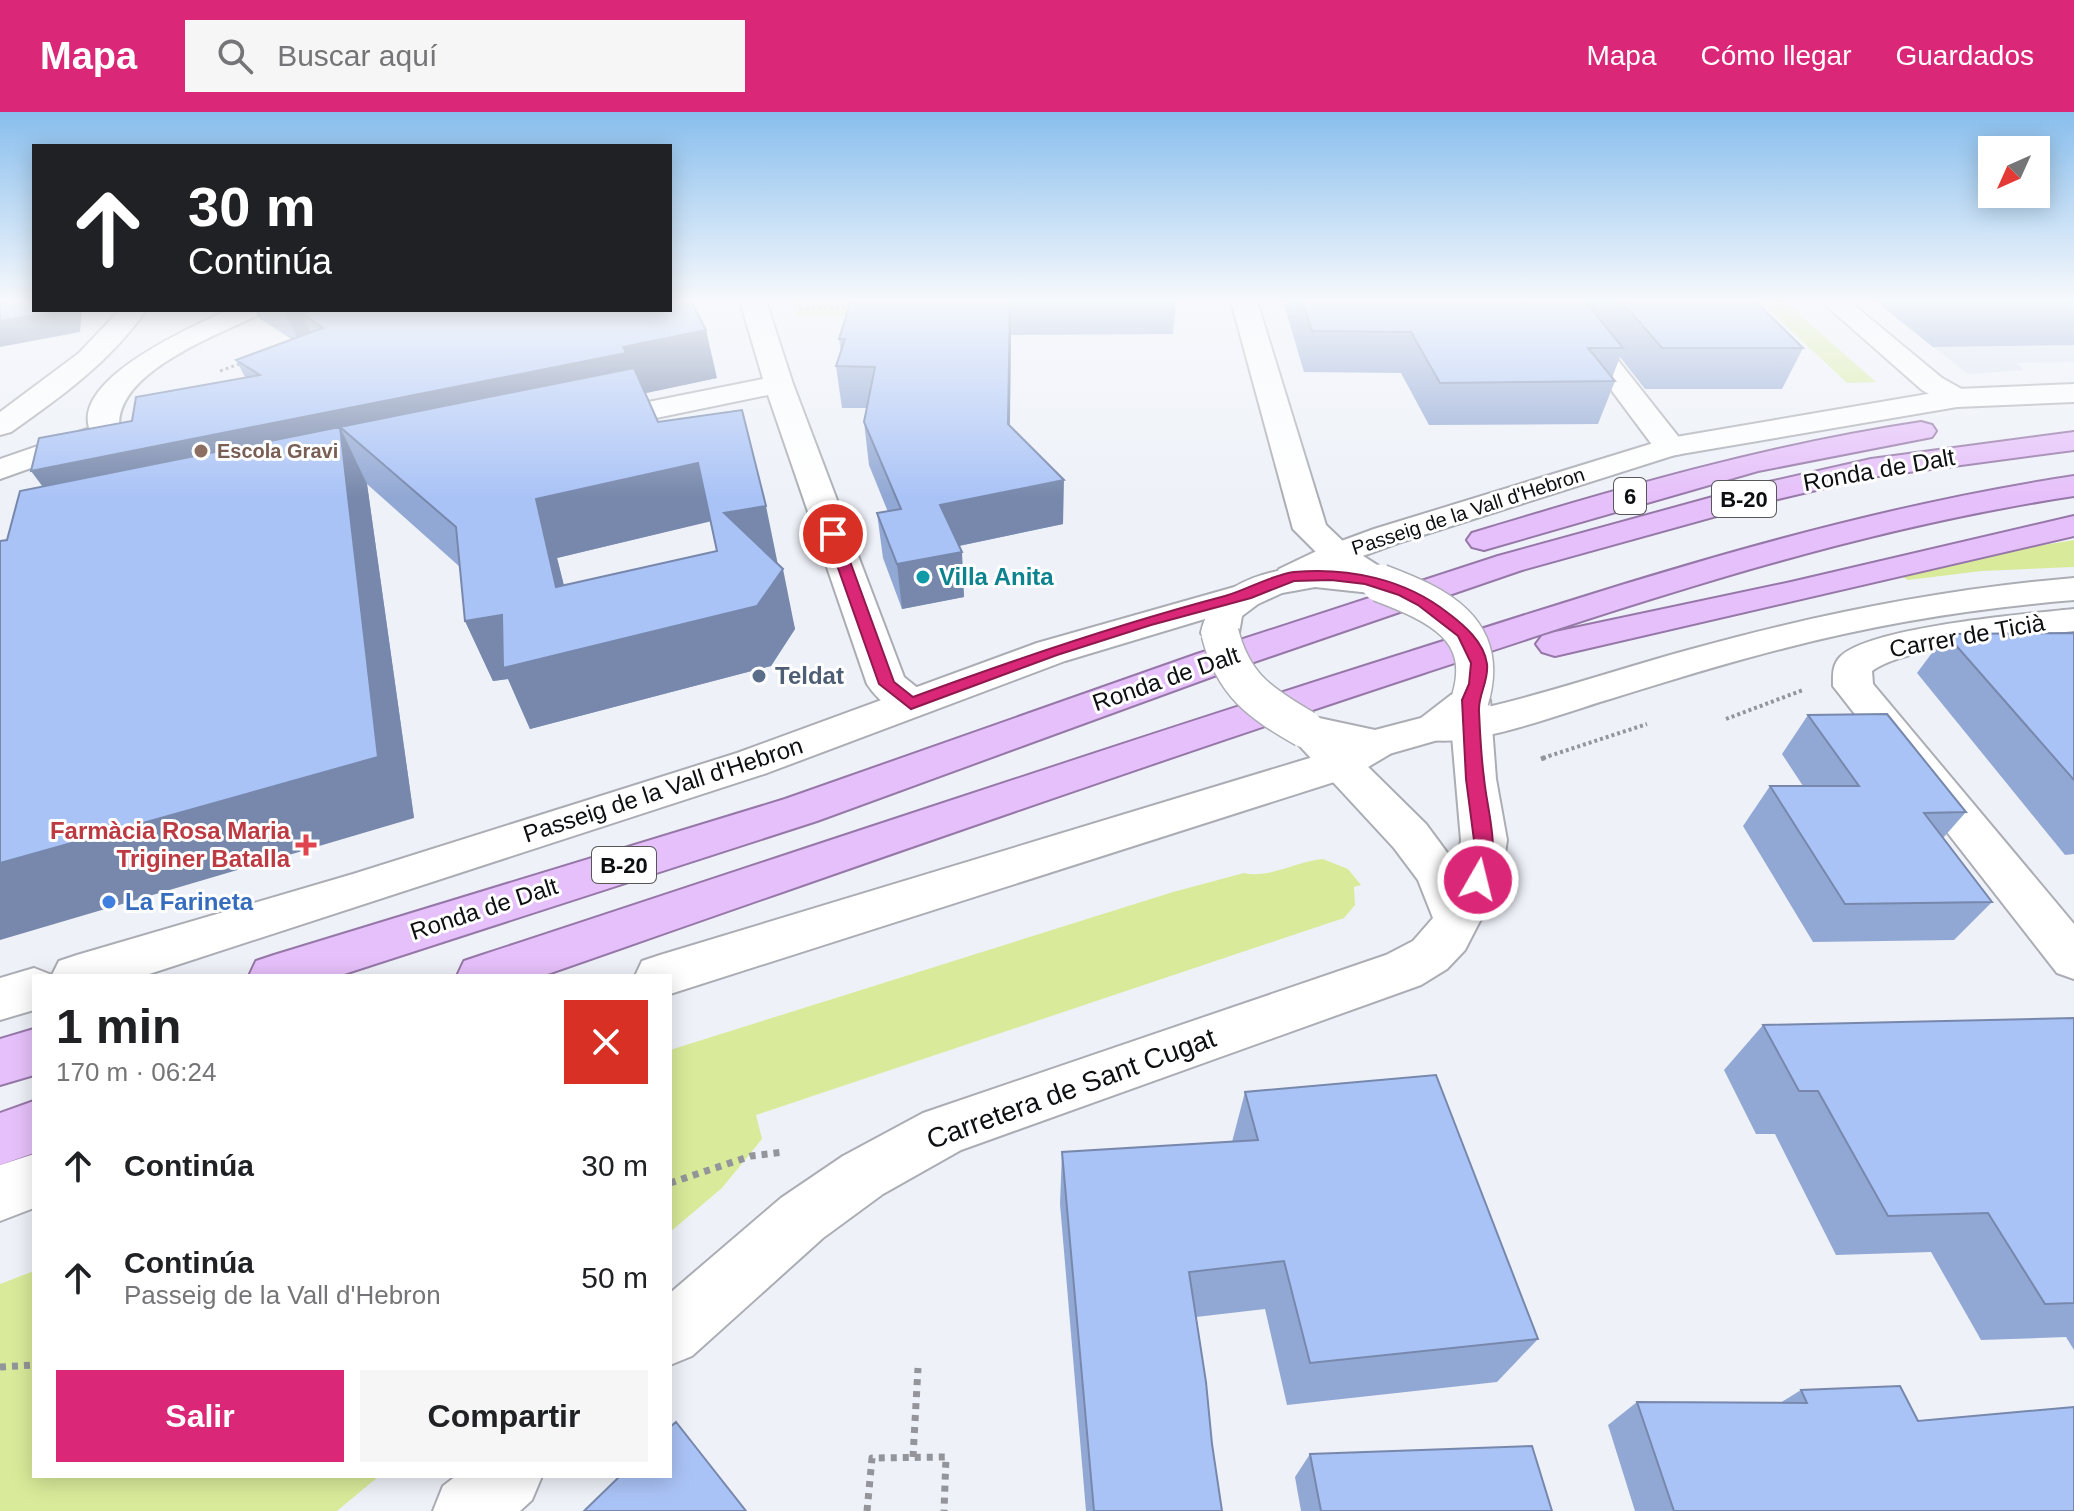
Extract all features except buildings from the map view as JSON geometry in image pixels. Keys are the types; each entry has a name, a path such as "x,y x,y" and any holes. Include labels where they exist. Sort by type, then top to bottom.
{"highway":[{"name":"6","path":"1215,648 1468,545 1694,476 1850,440 2074,411"},
{"name":"Ronda de Dalt","path":"280,974 801,810 1215,648 1771,491 1871,468 2074,441"},
{"name":"Ronda de Dalt","path":"488,974 1308,713 1763,551 2006,495 2074,486"},
{"path":"1308,713 2009,539 2074,526"},
{"path":"0,1062 32,1053"},
{"path":"0,1139 32,1128"}],"street":[{"path":"0,426 80,366"},
{"path":"0,470 118,427 103,413 118,386 143,366"},
{"path":"773,366 887,684 911,703"},
{"path":"1263,366 1310,529 1373,581"},
{"path":"1608,366 1670,447"},
{"path":"1911,366 1932,384 1957,398"},
{"path":"557,430 779,384"},
{"name":"Passeig de la Vall d'Hebron","path":"84,974 353,892 752,763 1051,652 1245,595 1292,577 1337,554 1670,447 1957,398 2074,393"},
{"path":"1292,577 1331,575 1373,581"},
{"name":"Carretera de Sant Cugat","path":"672,1332 802,1218 902,1152 988,1114 1403,970 1430,955 1448,936 1478,880 1483,860 1459,717 1477,684 1479,663 1465,634 1424,601 1373,581"},
{"path":"666,974 1356,754 1459,717 1852,618 1946,600 2074,589"},
{"path":"1245,595 1224,614 1215,648 1244,685 1268,708 1308,713 1356,754 1438,873 1457,918"},
{"name":"Carrer de Ticià","path":"2074,620 1957,634 1885,650 1860,658 1853,666 1851,675 1853,686 2074,959"},
{"path":"0,999 32,990"},
{"path":"0,1193 32,1182"},
{"path":"468,1511 506,1478"}],"path":[{"path":"212,373 234,366"},
{"path":"1726,719 1814,686"},
{"path":"672,1182 751,1156 784,1152"},
{"path":"0,1367 32,1365"},
{"path":"913,1457 918,1368"},
{"path":"867,1511 872,1458 946,1457 944,1511"}],"shaded area":[{"path":"1958,366 2020,366 2024,370 1968,374"}],"green space":[{"path":"1829,366 1858,366 1876,382 1847,383"},
{"path":"2074,540 2074,567 1982,571 1908,580 1903,577 2014,550"},
{"path":"1323,859 1348,869 1361,885 1354,887 1355,905 1344,918 756,1115 762,1139 722,1188 672,1230 672,1049 1173,892 1244,873 1273,872"},
{"path":"32,1272 32,1478 377,1478 337,1511 0,1511 0,1284"}],"place":[{"name":"Escola Gravi","path":"201,451"},
{"name":"Villa Anita","path":"923,577"},
{"name":"Teldat","path":"759,676"},
{"name":"Farmàcia Rosa Maria Triginer Batalla","path":"306,845"},
{"name":"La Farineta","path":"109,902"}],"route":[{"path":"833,534 887,684 911,703 1051,652 1245,595 1292,577 1331,575 1367,580 1404,591 1424,601 1465,634 1479,663 1477,684 1470,700 1475,779 1484,840 1478,880"}]}
